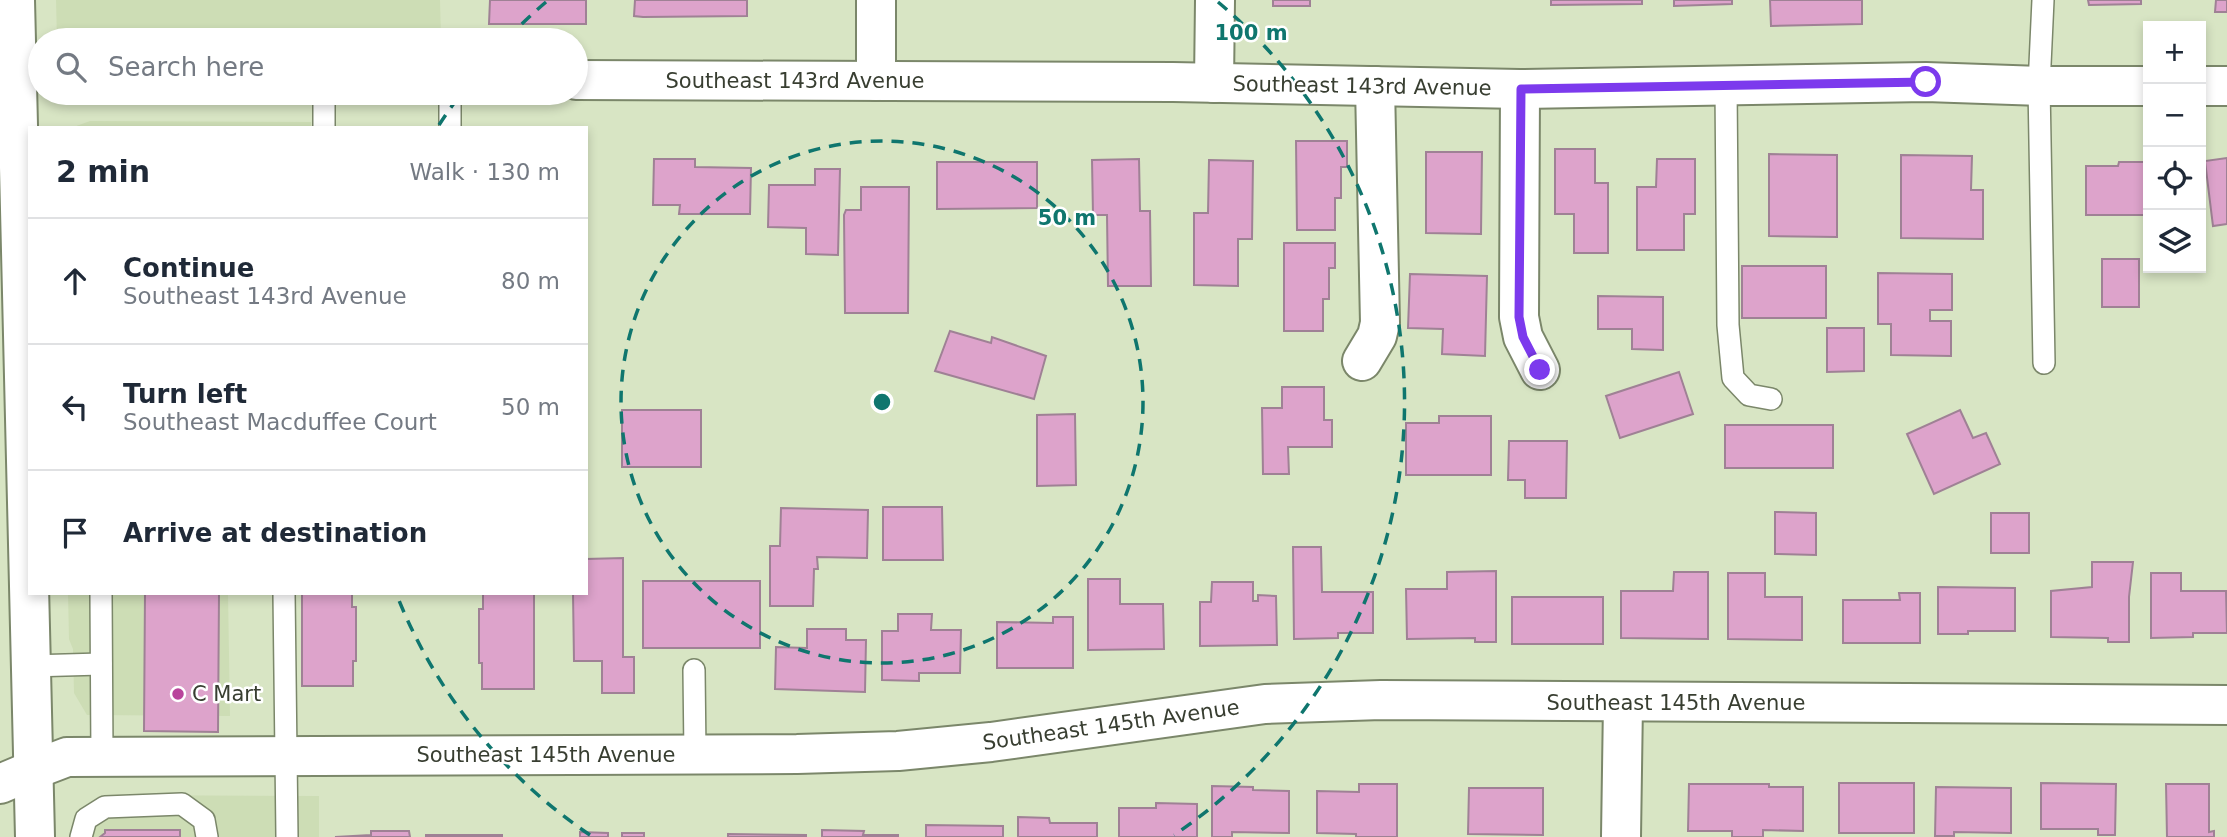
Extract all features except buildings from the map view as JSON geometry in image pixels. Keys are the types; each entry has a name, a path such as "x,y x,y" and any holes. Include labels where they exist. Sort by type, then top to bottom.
{"street":[{"path":"15,0 26,331 28,533"},
{"path":"876,0 876,81"},
{"path":"1214,0 1214,83"},
{"name":"Southeast 143rd Avenue","path":"588,80 1214,83 1521,89 1926,82 2143,86"},
{"path":"1362,361 1377,336 1380,323 1376,86"},
{"path":"2206,86 2227,86"},
{"path":"1521,89 1519,317 1523,337 1540,370"},
{"path":"29,595 30,666 16,777 35,837"},
{"name":"Southeast 145th Avenue","path":"16,777 67,757 898,751 991,742 1265,704 1381,700 2227,705"},
{"path":"1621,837 1623,703"}],"lane":[{"path":"2043,0 2039,86 2044,363"},
{"path":"1726,86 1728,326 1733,379 1749,395 1771,399"},
{"path":"324,105 324,126"},
{"path":"450,105 450,126"},
{"path":"101,595 102,757"},
{"path":"284,595 287,837"},
{"path":"30,666 101,664"},
{"path":"694,670 695,754"},
{"path":"81,837 86,819 105,807 183,804 204,820 207,837"}],"shaded area":[{"path":"56,0 440,0 441,28 57,28"},
{"path":"90,121 311,122 311,126 76,126"},
{"path":"68,595 228,595 230,716 87,715 74,693 73,649 69,639"},
{"path":"106,795 319,796 319,837 73,837 73,832"}],"place":[{"name":"C Mart","path":"178,694"}],"route":[{"path":"1540,370 1523,337 1519,317 1521,89 1926,82"}]}
